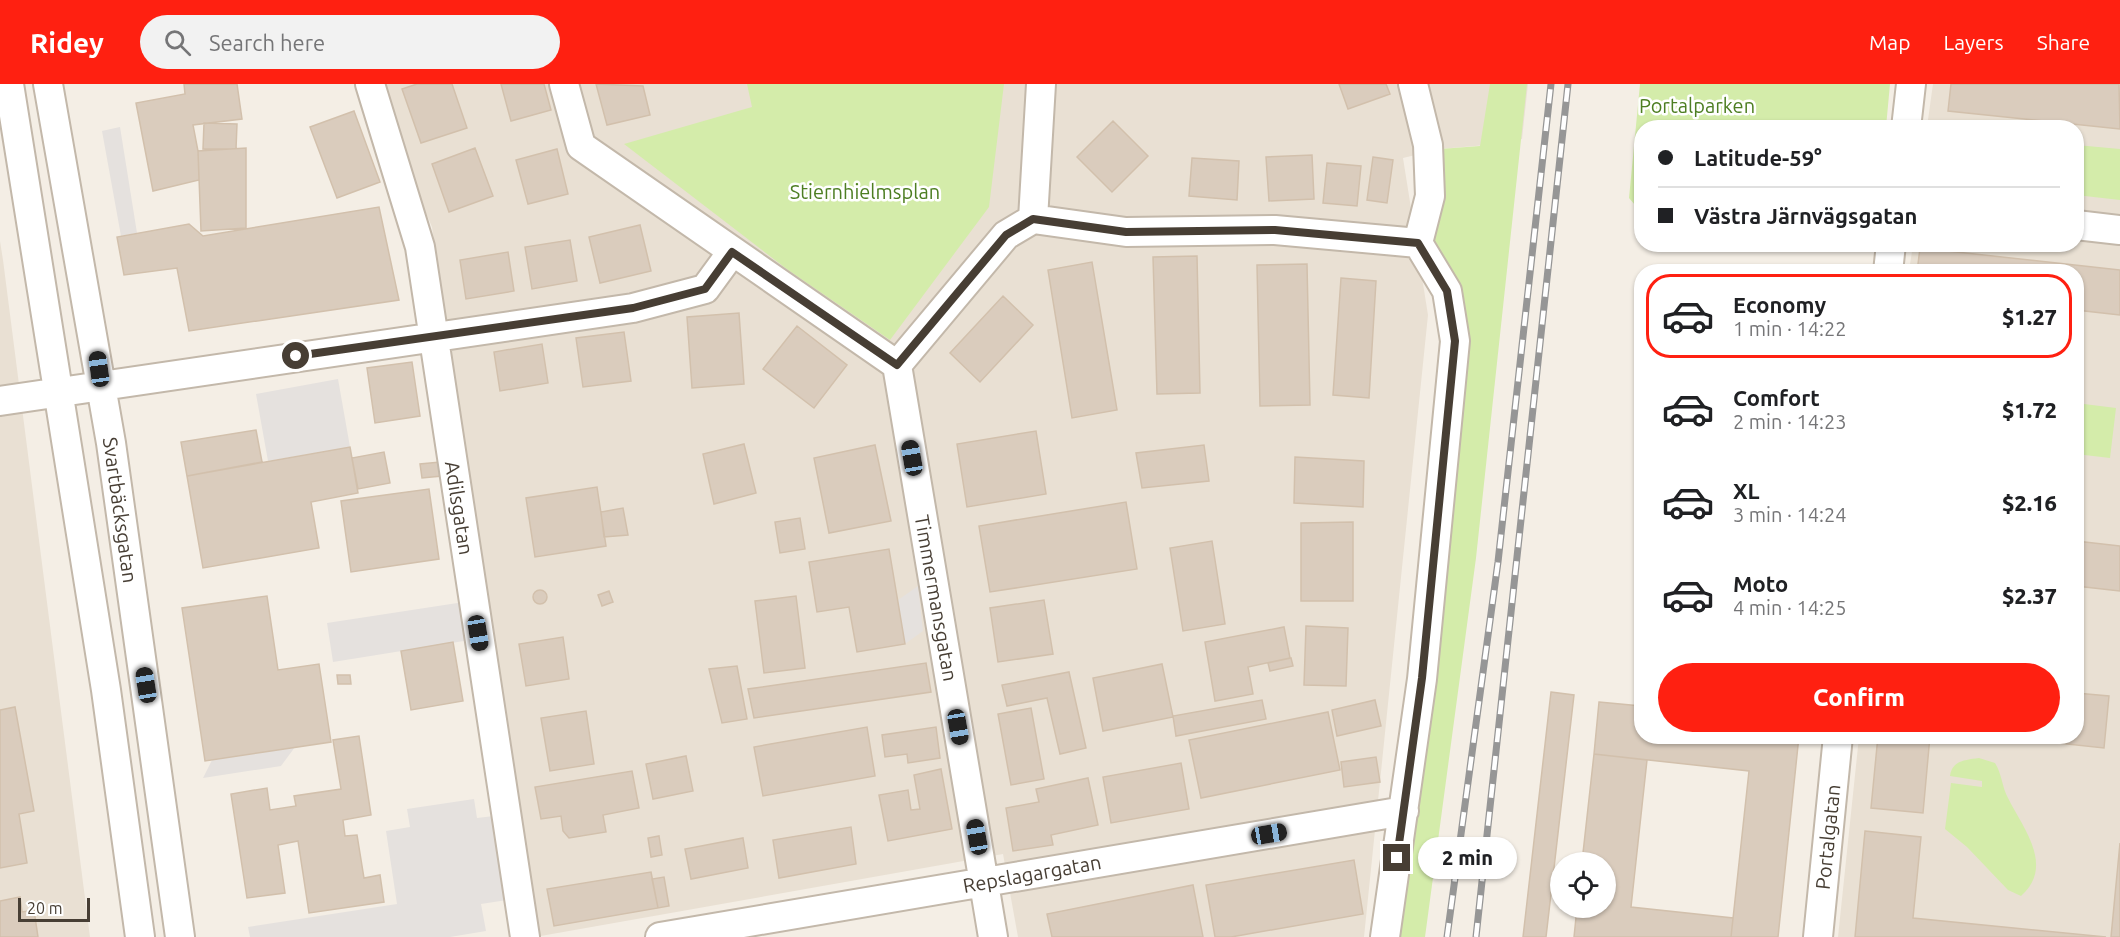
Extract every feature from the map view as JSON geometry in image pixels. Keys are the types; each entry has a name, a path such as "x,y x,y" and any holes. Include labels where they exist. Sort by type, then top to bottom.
{"street":[{"name":"Svartbäcksgatan","path":"9,84 106,690 140,937"},
{"name":"Svartbäcksgatan","path":"48,84 101,386 180,937"},
{"name":"Adilsgatan","path":"370,84 420,247 525,937"},
{"path":"564,84 581,146 897,365 1006,235 1033,219 1126,232 1275,230 1418,243"},
{"path":"1033,219 1041,84"},
{"path":"1385,937 1422,678 1455,341 1447,291 1418,243 1430,196 1428,145 1413,84"},
{"path":"1907,120 1911,84"},
{"path":"2084,226 2120,230"},
{"path":"0,401 633,308 705,289 732,252"},
{"name":"Timmermansgatan","path":"897,365 993,937"},
{"name":"Portalgatan","path":"1818,937 1837,744"},
{"name":"Repslagargatan","path":"660,937 1404,811"}],"shaded area":[{"path":"379,84 1528,84 1522,139 1498,144 1440,149 1403,158 1428,315 1364,937 1018,937 1003,854 535,937 432,227 388,126"},
{"path":"1933,84 2120,84 2120,937 1838,937 1858,744 2084,744 2084,264 1910,264 1912,252 2084,252 2084,120 1928,120"},
{"path":"120,127 137,233 121,236 102,131"},
{"path":"0,241 3,260 90,937 0,937"},
{"path":"338,379 350,447 268,461 256,394"},
{"path":"918,586 923,631 905,644 898,600"},
{"path":"464,602 470,640 333,662 327,623"},
{"path":"295,747 281,766 203,778 212,760"},
{"path":"474,799 477,818 494,816 507,900 481,904 486,931 450,937 250,937 248,927 397,904 386,831 410,827 407,809"}],"green space":[{"name":"Stiernhielmsplan","path":"747,84 1004,84 989,207 890,340 788,270 624,144 752,107"},
{"path":"1490,84 1527,84 1476,558 1425,937 1391,937 1458,317 1431,255 1440,149 1480,146"},
{"name":"Portalparken","path":"1640,84 1890,84 1887,120 1637,120"},
{"name":"Portalparken","path":"1634,146 1634,204 1629,198"},
{"path":"2084,146 2120,149 2120,200 2084,196"},
{"path":"2084,404 2116,408 2110,458 2084,455"},
{"path":"1979,758 1995,763 2006,794 2033,847 2036,860 2035,872 2031,884 2021,896 2008,890 1967,847 1945,829 1951,783 1982,787 1982,781 1950,776 1951,771 1960,762"}],"building":[{"path":"184,84 237,84 242,119 193,125 198,151 199,180 153,191 136,103 185,94"},
{"path":"417,84 452,84 467,128 421,143 402,89"},
{"path":"501,84 544,84 551,110 511,121"},
{"path":"596,84 643,86 650,115 607,125"},
{"path":"1339,84 1386,84 1390,94 1348,109"},
{"path":"1951,84 2119,84 2120,129 2084,125 2084,120 2034,120 1948,111"},
{"path":"354,111 380,182 337,198 310,127"},
{"path":"1113,121 1148,156 1112,192 1077,157"},
{"path":"204,123 237,124 236,149 203,149"},
{"path":"246,148 246,228 201,231 198,151"},
{"path":"475,148 493,196 449,212 432,164"},
{"path":"557,149 568,194 528,204 516,160"},
{"path":"1312,155 1314,199 1269,201 1266,157"},
{"path":"1373,157 1393,160 1387,203 1367,200"},
{"path":"1192,158 1239,161 1237,200 1189,196"},
{"path":"1327,163 1361,166 1357,206 1323,203"},
{"path":"379,207 399,300 189,331 177,268 124,275 117,237 189,224 203,236"},
{"path":"640,225 651,271 600,283 589,237"},
{"path":"570,240 577,281 532,289 525,247"},
{"path":"508,252 514,291 466,299 460,260"},
{"path":"1920,252 1956,252 2065,264 1918,264"},
{"path":"1197,256 1200,393 1157,394 1153,257"},
{"path":"1092,262 1117,410 1072,418 1048,270"},
{"path":"1307,264 1310,405 1260,406 1257,265"},
{"path":"2084,266 2120,270 2120,315 2084,311"},
{"path":"1341,278 1376,281 1369,398 1333,395"},
{"path":"1003,296 1033,325 980,382 950,353"},
{"path":"739,313 744,384 692,388 687,317"},
{"path":"797,326 847,365 814,408 763,369"},
{"path":"624,332 631,381 583,387 576,338"},
{"path":"542,344 548,383 500,391 494,352"},
{"path":"412,362 420,416 375,423 367,368"},
{"path":"256,430 262,462 187,476 181,442"},
{"path":"1036,431 1046,494 967,507 957,444"},
{"path":"744,444 756,493 714,504 703,454"},
{"path":"875,445 891,521 829,533 814,458"},
{"path":"1204,445 1209,481 1142,488 1136,453"},
{"path":"350,447 358,493 311,502 319,548 203,568 187,476"},
{"path":"384,452 390,483 358,489 352,458"},
{"path":"1295,457 1364,461 1363,507 1294,503"},
{"path":"440,462 442,476 422,478 420,464"},
{"path":"597,487 606,546 535,557 526,498"},
{"path":"429,489 439,559 351,572 341,501"},
{"path":"1126,502 1137,569 990,592 979,526"},
{"path":"623,508 628,535 604,537 601,512"},
{"path":"800,518 805,549 780,553 775,522"},
{"path":"1353,522 1353,601 1301,601 1301,523"},
{"path":"1212,541 1225,624 1183,631 1170,548"},
{"path":"2084,542 2120,546 2120,591 2084,587"},
{"path":"889,549 905,644 857,652 849,607 817,612 809,562"},
{"path":"537,590 543,590 547,597 543,604 537,604 533,600 533,594"},
{"path":"609,591 613,602 602,606 598,595"},
{"path":"267,596 278,670 319,664 331,742 205,761 182,608"},
{"path":"796,596 805,668 764,673 755,601"},
{"path":"1044,600 1053,654 998,662 990,608"},
{"path":"1306,626 1348,628 1346,686 1304,685"},
{"path":"1284,627 1290,658 1248,667 1253,694 1215,701 1205,642"},
{"path":"563,637 569,679 526,686 519,644"},
{"path":"453,642 463,701 411,710 401,651"},
{"path":"1291,658 1293,666 1270,671 1268,663"},
{"path":"926,663 931,692 754,718 748,689"},
{"path":"1162,664 1173,717 1103,731 1093,678"},
{"path":"737,666 747,719 722,723 709,669"},
{"path":"1069,672 1086,748 1060,754 1047,698 1007,706 1002,685"},
{"path":"337,675 350,675 351,684 338,684"},
{"path":"1551,692 1574,695 1556,852 1550,852 1550,902 1546,937 1523,937"},
{"path":"2084,694 2109,696 2104,748 2067,744 2084,744"},
{"path":"1262,700 1266,719 1176,736 1173,716"},
{"path":"1375,700 1381,726 1337,736 1332,710"},
{"path":"1599,702 1634,705 1634,744 1798,744 1778,937 1731,937 1749,771 1594,754"},
{"path":"15,707 34,811 19,814 27,863 0,868 0,710"},
{"path":"1031,708 1044,779 1011,785 998,714"},
{"path":"586,711 594,764 550,771 541,718"},
{"path":"1328,712 1340,770 1201,798 1189,740"},
{"path":"867,727 875,776 763,796 754,747"},
{"path":"936,727 940,758 908,763 907,754 885,757 882,735"},
{"path":"359,736 371,815 343,820 345,836 357,835 364,878 380,875 384,902 309,913 298,841 278,845 285,893 247,898 231,794 267,788 270,810 296,806 294,796 341,789 333,740"},
{"path":"1877,744 1929,744 1923,813 1871,808"},
{"path":"1594,754 1647,760 1631,907 1733,918 1731,937 1574,937 1576,918 1616,918 1616,852 1583,852"},
{"path":"686,756 693,791 653,799 646,764"},
{"path":"1376,757 1380,782 1344,787 1341,762"},
{"path":"1181,763 1189,809 1111,823 1103,777"},
{"path":"941,769 952,829 888,841 879,795 908,790 911,810 920,809 914,775"},
{"path":"632,771 639,808 603,815 606,832 569,838 563,831 561,816 541,819 535,787"},
{"path":"1088,778 1098,825 1051,835 1053,845 1013,851 1006,808 1039,802 1036,789"},
{"path":"851,827 856,864 779,878 773,840"},
{"path":"1865,831 1921,837 1913,918 2106,937 1855,937"},
{"path":"659,836 662,855 651,857 648,838"},
{"path":"743,838 748,868 691,879 685,849"},
{"path":"2120,843 2120,937 2111,937"},
{"path":"1354,860 1363,914 1231,937 1215,937 1206,885"},
{"path":"651,872 658,908 554,926 547,889"},
{"path":"664,877 669,906 658,908 652,879"},
{"path":"1193,885 1203,937 1052,937 1047,914"},
{"path":"20,897 22,912 34,910 38,937 0,937 0,901"}],"railway":[{"path":"1447,937 1498,562 1551,84"},
{"path":"1476,937 1568,84"}],"route":[{"path":"296,356 633,308 705,289 732,252 897,365 1006,235 1033,219 1126,232 1275,230 1418,243 1447,291 1455,341 1422,678 1397,858"}]}
